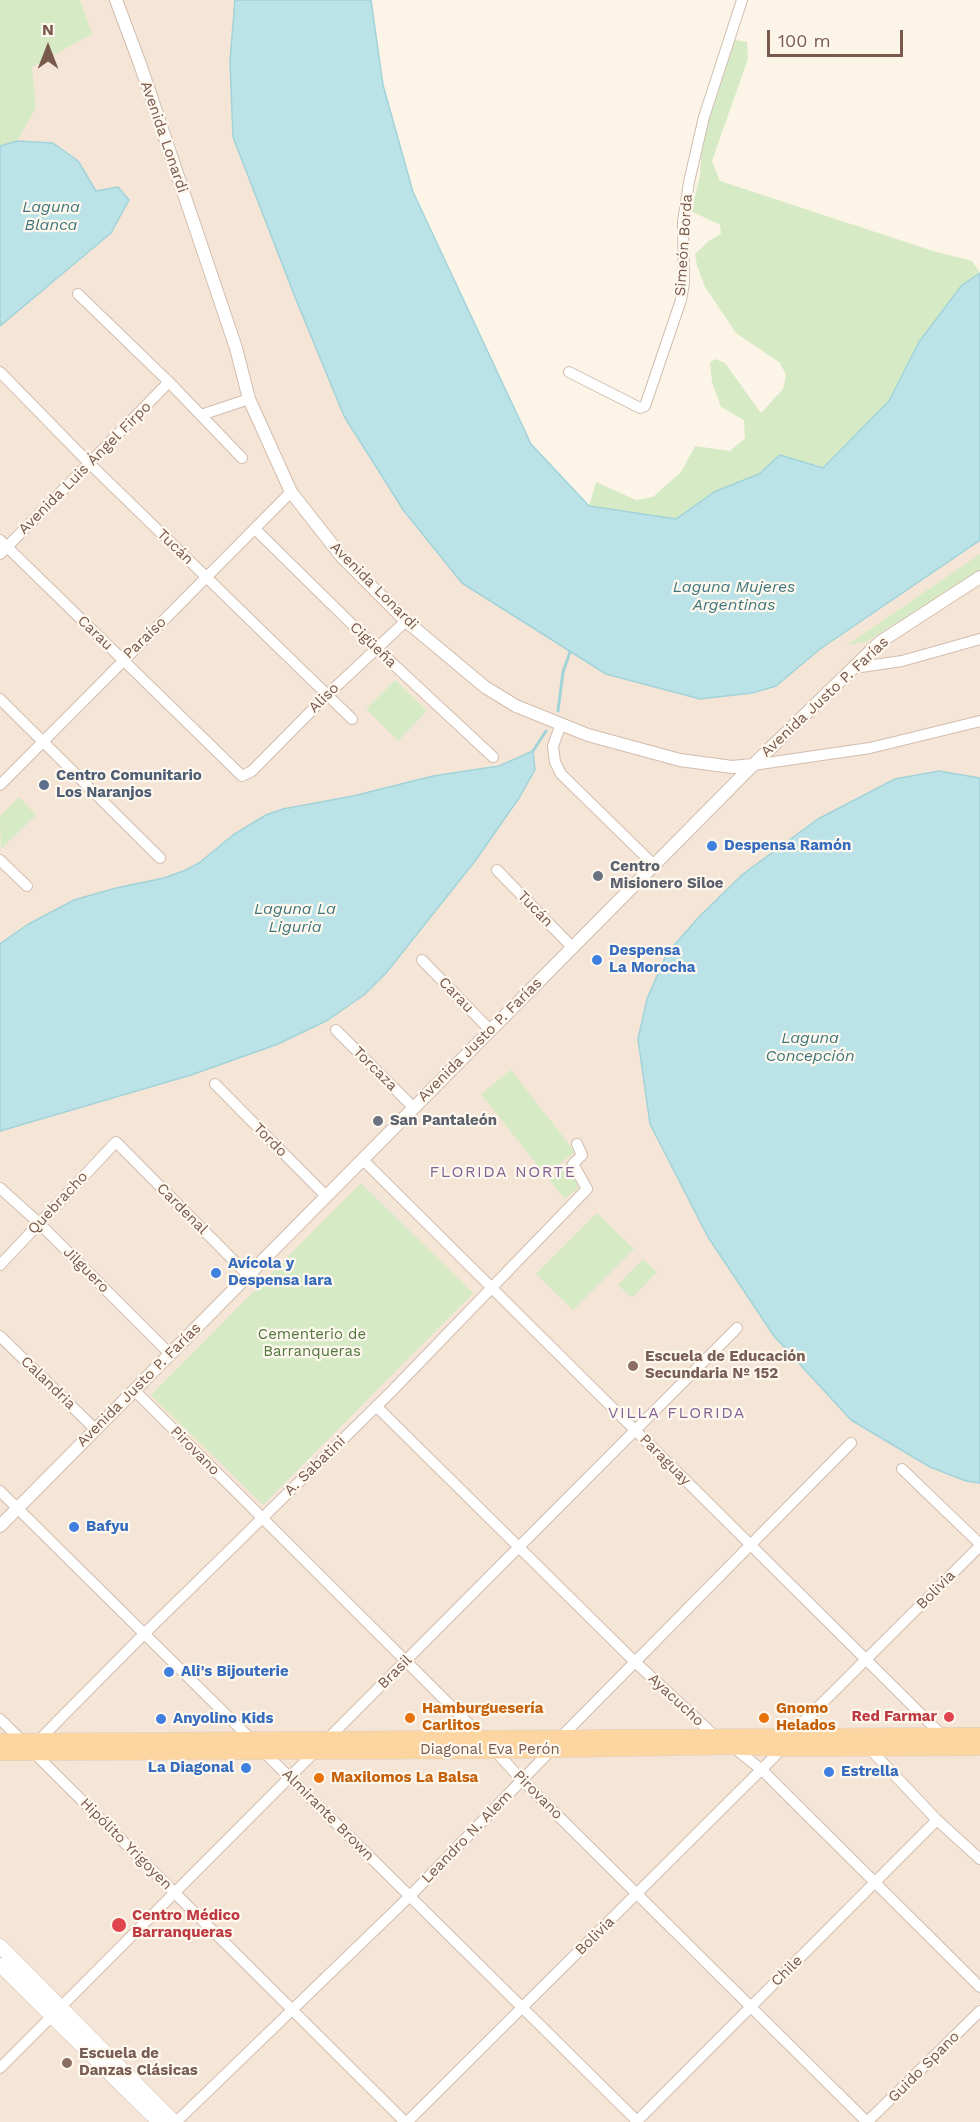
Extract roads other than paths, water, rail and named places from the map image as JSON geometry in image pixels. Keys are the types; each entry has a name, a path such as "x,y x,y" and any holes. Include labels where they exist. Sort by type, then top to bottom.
{"main road":[{"name":"Diagonal Eva Perón","path":"0,1753 38,1747 257,1745 328,1739 483,1738 555,1744 734,1747 942,1735 980,1735"},
{"name":"Diagonal Eva Perón","path":"257,1745 316,1750 495,1751 555,1744 716,1737 869,1748 980,1748"},
{"name":"Diagonal Eva Perón","path":"0,1741 21,1741 38,1747"},
{"path":"0,1946 56,2011 159,2122"},
{"path":"0,1965 56,2011 175,2122"}],"street":[{"name":"Avenida Lonardi","path":"116,0 140,64 236,348 249,399 291,492 342,557 406,621 485,687 516,706 629,747 680,760 732,767 753,765"},
{"name":"Simeón Borda","path":"569,372 639,408 645,406 681,300 684,283 683,222 689,182 704,117 742,0"},
{"path":"78,294 169,382 242,458"},
{"name":"Tucán","path":"0,372 89,463 352,719"},
{"name":"Avenida Luis Ángel Firpo","path":"2,547 169,382"},
{"path":"201,415 249,399"},
{"name":"Paraíso","path":"0,785 256,530 291,492"},
{"name":"Cigüeña","path":"256,530 376,648 493,758"},
{"name":"Carau","path":"2,547 242,776"},
{"name":"Avenida Justo P. Farías","path":"0,1526 753,765 880,642 980,577"},
{"name":"Aliso","path":"242,776 252,771 326,696 406,621"},
{"path":"854,668 902,661 980,639"},
{"path":"0,699 160,858"},
{"path":"753,765 870,748 980,721"},
{"path":"561,724 553,746 555,762 561,774 654,865"},
{"path":"0,860 27,886"},
{"name":"Tucán","path":"497,870 572,947"},
{"name":"Carau","path":"422,960 490,1030"},
{"name":"Torcaza","path":"336,1030 414,1107"},
{"name":"Tordo","path":"214,1084 326,1196"},
{"name":"Quebracho","path":"0,1265 116,1142"},
{"name":"Cardenal","path":"116,1142 248,1275"},
{"name":"A. Sabatini","path":"38,1747 144,1634 376,1406 587,1189 573,1164 582,1155 577,1144"},
{"name":"Paraguay","path":"363,1160 942,1735"},
{"name":"Jilguero","path":"0,1188 39,1223 170,1354"},
{"name":"Brasil","path":"0,2068 737,1328"},
{"name":"Calandria","path":"0,1336 95,1429"},
{"name":"Pirovano","path":"134,1390 867,2122"},
{"name":"Ayacucho","path":"376,1406 634,1661 716,1737 734,1747 762,1770 980,1987"},
{"name":"Leandro N. Alem","path":"175,2122 410,1896 634,1661 851,1443"},
{"path":"902,1469 980,1545"},
{"name":"Almirante Brown","path":"0,1491 637,2122"},
{"name":"Bolivia","path":"406,2122 762,1770 785,1743 980,1545"},
{"path":"0,1719 21,1741"},
{"name":"Hipólito Yrigoyen","path":"38,1747 174,1893 406,2122"},
{"path":"869,1748 938,1820 980,1859"},
{"name":"Chile","path":"637,2122 938,1820"},
{"name":"Guido Spano","path":"867,2122 980,2011"}],"water":[{"name":"Laguna Mujeres Argentinas","path":"235,0 371,0 383,85 413,192 531,444 589,506 676,519 714,492 759,474 780,455 823,468 889,401 919,342 962,285 980,273 980,540 820,649 776,686 752,693 700,699 606,674 462,583 404,511 344,416 295,297 233,137 230,61"},
{"name":"Laguna Blanca","path":"17,141 53,143 78,161 96,191 118,187 129,200 111,233 0,326 0,146"},
{"name":"Laguna La Liguria","path":"533,751 535,770 519,798 475,861 386,973 365,994 328,1020 278,1044 191,1075 0,1131 0,944 27,925 74,900 164,878 186,870 199,863 233,835 266,815 283,809 353,796 433,776 499,766"},
{"name":"Laguna Concepción","path":"939,771 980,778 980,1483 966,1481 930,1467 851,1420 774,1336 708,1237 650,1124 638,1039 647,999 667,953 700,916 743,874 818,819 895,779"}],"waterway":[{"path":"558,711 563,672 570,652"},
{"path":"533,751 546,731"}],"place":[{"name":"Centro Comunitario Los Naranjos","path":"44,785"},
{"name":"Despensa Ramón","path":"712,846"},
{"name":"Centro Misionero Siloe","path":"598,876"},
{"name":"Despensa La Morocha","path":"597,960"},
{"name":"San Pantaleón","path":"378,1121"},
{"name":"Avícola y Despensa Iara","path":"216,1273"},
{"name":"Escuela de Educación Secundaria Nº 152","path":"633,1366"},
{"name":"Bafyu","path":"74,1527"},
{"name":"Ali's Bijouterie","path":"169,1672"},
{"name":"Red Farmar","path":"949,1717"},
{"name":"Hamburguesería Carlitos","path":"410,1718"},
{"name":"Gnomo Helados","path":"764,1718"},
{"name":"Anyolino Kids","path":"161,1719"},
{"name":"La Diagonal","path":"246,1768"},
{"name":"Estrella","path":"829,1772"},
{"name":"Maxilomos La Balsa","path":"319,1778"},
{"name":"Centro Médico Barranqueras","path":"119,1925"},
{"name":"Escuela de Danzas Clásicas","path":"67,2063"}],"district":[{"name":"FLORIDA NORTE","path":"503,1172"},
{"name":"VILLA FLORIDA","path":"677,1413"}],"park label":[{"name":"Cementerio de Barranqueras","path":"312,1344"}]}
